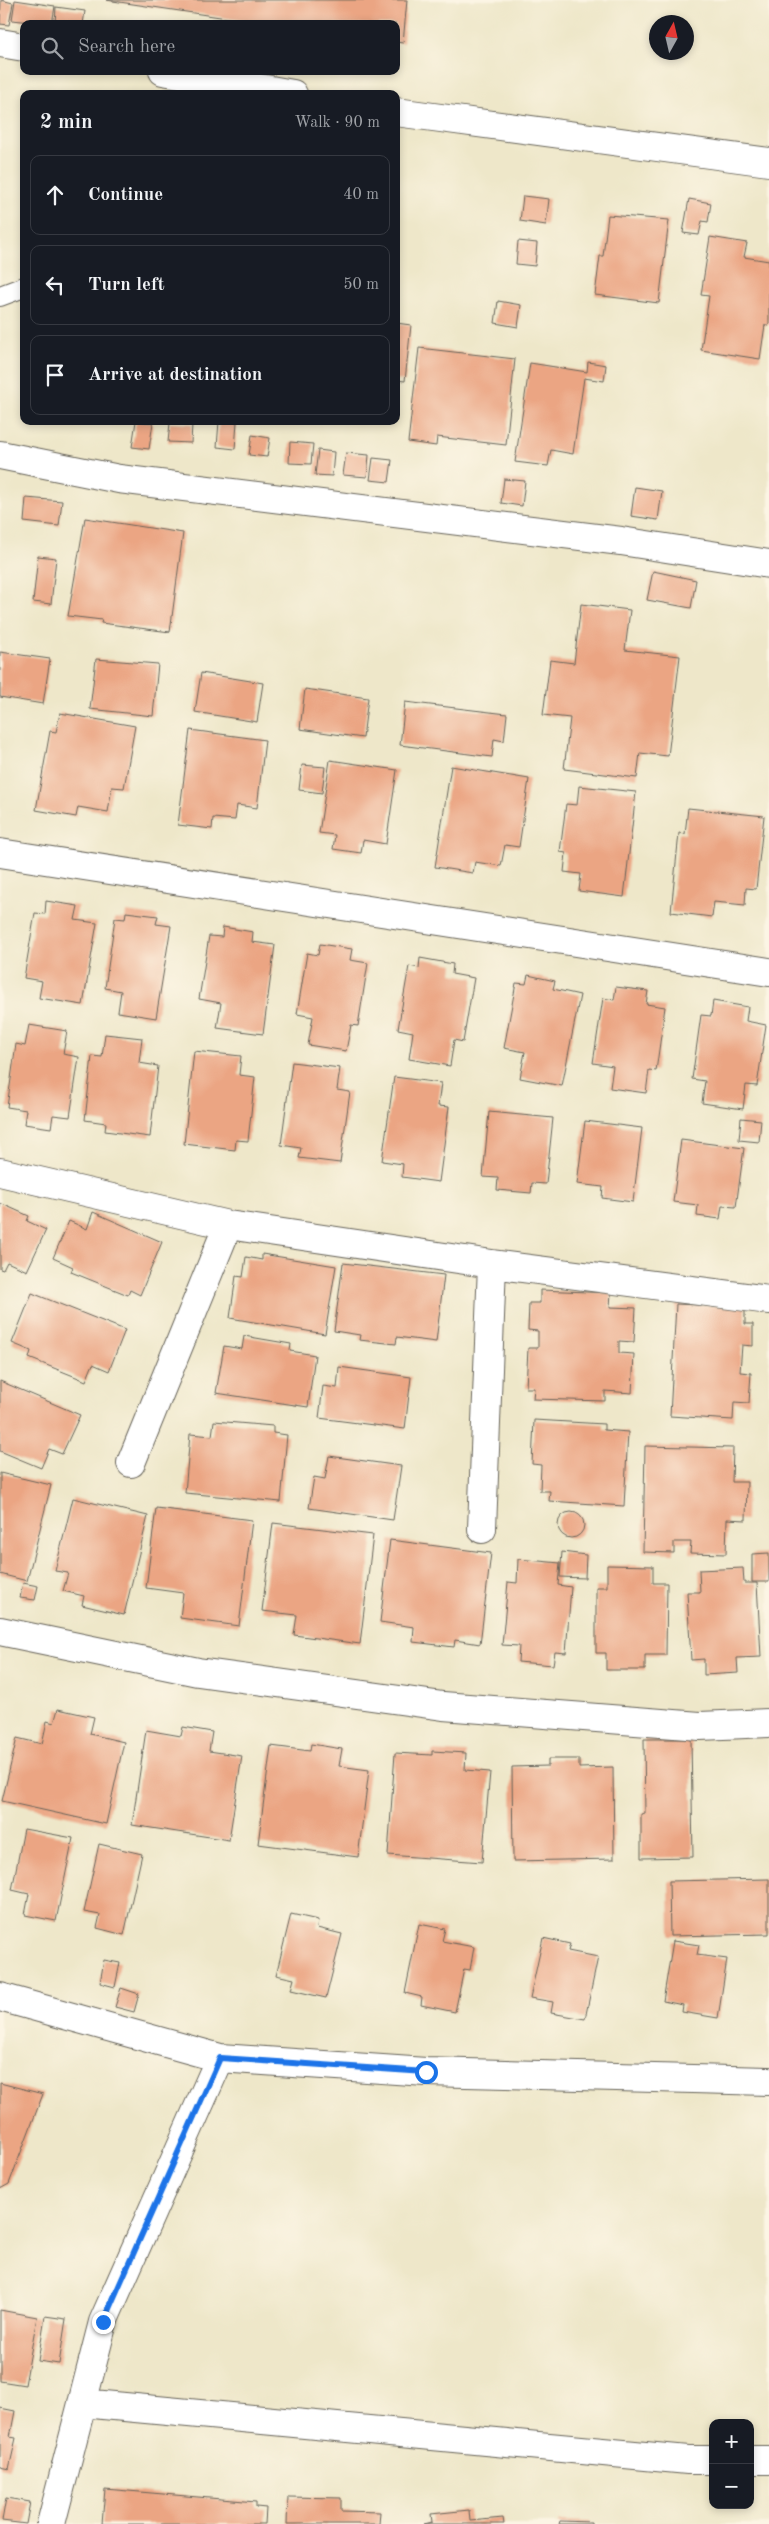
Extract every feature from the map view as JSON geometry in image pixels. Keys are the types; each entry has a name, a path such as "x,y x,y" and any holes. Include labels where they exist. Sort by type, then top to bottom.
{"street":[{"path":"0,43 20,46"},
{"path":"186,75 270,90"},
{"path":"400,113 769,162"},
{"path":"0,456 119,479 621,541 769,564"},
{"path":"0,853 769,972"},
{"path":"0,1172 228,1225 492,1264 769,1300"},
{"path":"131,1463 228,1225"},
{"path":"482,1529 492,1264"},
{"path":"0,1631 198,1672 443,1706 700,1726 769,1723"},
{"path":"0,1997 220,2058 426,2072 769,2081"},
{"path":"51,2524 103,2322 220,2058"},
{"path":"82,2403 678,2459 709,2460"},
{"path":"754,2460 769,2460"}],"lane":[{"path":"0,296 20,288"}],"building":[{"path":"1,0 13,3 9,25 0,24"},
{"path":"15,0 55,6 53,20 12,20"},
{"path":"106,0 407,0 403,43 400,43 400,20 240,20"},
{"path":"56,7 85,11 84,20 55,20"},
{"path":"523,196 549,199 546,225 520,221"},
{"path":"689,199 711,203 708,222 702,221 699,235 683,233"},
{"path":"608,215 669,220 659,303 595,295 600,256 603,256"},
{"path":"710,237 747,243 744,257 769,261 769,325 765,325 760,359 701,350 709,296 701,295"},
{"path":"518,241 537,243 535,266 516,264"},
{"path":"498,301 521,305 518,327 495,323"},
{"path":"400,324 411,325 405,381 400,380"},
{"path":"419,348 515,359 506,445 437,437 436,446 408,442"},
{"path":"588,362 606,365 604,381 584,378 573,454 551,450 548,466 515,462 530,363 587,372"},
{"path":"135,425 153,425 149,449 132,447"},
{"path":"170,425 192,425 191,443 168,442"},
{"path":"219,425 237,425 235,449 217,447"},
{"path":"252,435 270,438 267,457 249,455"},
{"path":"290,442 313,444 311,464 289,463"},
{"path":"318,450 334,452 332,476 315,475"},
{"path":"346,453 369,455 367,477 343,475"},
{"path":"373,458 392,460 389,482 370,480"},
{"path":"504,479 525,481 522,506 501,503"},
{"path":"635,487 662,491 658,520 631,516"},
{"path":"26,498 62,501 59,526 24,522"},
{"path":"85,518 183,533 170,632 101,623 102,620 68,616"},
{"path":"38,556 56,558 51,604 33,602"},
{"path":"653,571 696,580 691,608 647,600"},
{"path":"581,604 630,610 625,650 680,656 668,756 640,753 637,778 564,769 570,718 543,715 550,660 574,663"},
{"path":"0,652 50,659 43,704 0,697"},
{"path":"96,659 158,664 153,716 90,709"},
{"path":"201,673 263,683 257,722 195,712"},
{"path":"305,689 368,698 363,738 300,729"},
{"path":"405,702 507,714 504,741 494,739 492,757 400,745"},
{"path":"60,713 135,726 124,788 112,787 108,812 78,807 76,817 36,810 50,731 56,732"},
{"path":"190,730 265,740 257,808 237,805 235,820 213,818 212,829 178,825"},
{"path":"330,760 397,770 386,844 363,840 361,853 333,849 335,835 319,833"},
{"path":"302,765 325,767 322,793 299,790"},
{"path":"451,766 529,779 519,847 505,845 501,866 475,862 473,873 435,867"},
{"path":"579,786 636,792 624,897 579,891 581,874 564,872 566,853 560,852 566,804 577,805"},
{"path":"688,808 764,816 756,889 746,888 745,905 714,902 712,917 671,912 679,833 685,834"},
{"path":"46,901 78,906 75,920 97,923 83,1005 39,998 42,981 24,978 35,913 45,914"},
{"path":"126,912 158,916 156,924 171,926 156,1018 118,1012 121,991 105,988 115,918 125,919"},
{"path":"223,927 253,932 252,942 275,945 263,1034 217,1028 221,1003 199,999 209,936 222,937"},
{"path":"320,944 352,949 350,960 368,963 358,1026 351,1025 346,1051 308,1045 313,1017 297,1014 307,953 318,955"},
{"path":"420,958 453,964 452,974 474,978 463,1042 454,1040 450,1066 409,1059 413,1032 398,1029 409,966 419,968"},
{"path":"528,975 555,981 553,989 580,995 562,1086 520,1078 525,1052 504,1048 516,983 526,984"},
{"path":"616,987 648,991 646,1004 665,1007 656,1071 649,1070 646,1093 610,1088 613,1066 593,1063 603,998 614,1000"},
{"path":"713,1001 748,1007 746,1021 766,1025 757,1086 746,1085 743,1109 702,1103 705,1081 692,1079 701,1015 711,1016"},
{"path":"29,1025 67,1031 63,1054 79,1057 70,1117 53,1115 51,1128 24,1124 26,1110 7,1107 16,1044 25,1046"},
{"path":"105,1034 142,1038 139,1063 158,1066 150,1137 105,1131 106,1123 85,1120 92,1056 102,1057"},
{"path":"194,1051 241,1056 239,1075 255,1077 248,1141 236,1140 235,1150 184,1144"},
{"path":"292,1062 340,1068 337,1090 350,1092 340,1163 299,1158 301,1148 281,1145"},
{"path":"394,1077 441,1083 438,1106 449,1107 439,1182 402,1177 403,1164 382,1161"},
{"path":"489,1112 553,1118 546,1184 532,1183 531,1193 497,1190 498,1178 483,1177"},
{"path":"741,1118 761,1120 759,1142 739,1140"},
{"path":"585,1121 642,1128 633,1202 602,1198 603,1187 577,1184"},
{"path":"681,1140 744,1148 736,1207 722,1206 720,1219 697,1216 698,1205 673,1202"},
{"path":"0,1203 29,1216 27,1221 46,1230 27,1271 7,1262 3,1270 0,1269"},
{"path":"93,1212 162,1242 140,1295 130,1290 128,1295 71,1272 73,1267 53,1258 69,1221 87,1229"},
{"path":"262,1254 336,1266 325,1334 230,1318 236,1276 243,1277 246,1257 262,1260"},
{"path":"343,1263 444,1275 436,1342 397,1337 396,1344 359,1340 360,1335 334,1331"},
{"path":"540,1290 611,1293 610,1307 636,1308 634,1342 619,1341 619,1353 634,1354 632,1393 605,1391 605,1401 533,1399 534,1388 526,1388 528,1348 538,1348 538,1331 528,1330 529,1303 540,1303"},
{"path":"32,1293 125,1330 109,1371 93,1364 86,1381 29,1358 31,1351 12,1343"},
{"path":"676,1304 745,1307 745,1324 753,1324 753,1346 742,1345 740,1372 751,1373 749,1403 734,1402 733,1420 670,1416"},
{"path":"244,1336 291,1344 290,1351 315,1355 308,1407 216,1393 224,1346 242,1349"},
{"path":"339,1367 411,1377 405,1429 319,1418 323,1386 337,1388"},
{"path":"0,1381 80,1415 62,1454 49,1449 41,1468 0,1451"},
{"path":"534,1420 604,1424 604,1430 628,1432 624,1506 549,1501 550,1491 540,1491 541,1465 532,1464"},
{"path":"214,1421 273,1426 273,1433 287,1435 281,1502 185,1493 190,1434 212,1436"},
{"path":"645,1446 733,1448 732,1482 747,1482 746,1520 727,1519 726,1554 690,1553 691,1542 674,1542 674,1553 643,1552"},
{"path":"329,1456 401,1466 393,1520 309,1508 314,1477 325,1479"},
{"path":"0,1473 51,1485 27,1581 0,1574"},
{"path":"73,1498 148,1516 124,1615 82,1605 84,1596 63,1591 68,1573 55,1571"},
{"path":"156,1508 252,1520 239,1626 180,1618 183,1593 146,1588"},
{"path":"571,1512 580,1516 584,1525 580,1534 571,1538 562,1534 558,1525 562,1516"},
{"path":"273,1523 373,1535 360,1644 294,1635 297,1615 262,1611"},
{"path":"390,1540 491,1553 480,1644 455,1640 454,1647 413,1642 414,1627 380,1622"},
{"path":"562,1552 586,1555 585,1578 560,1577"},
{"path":"769,1553 769,1582 752,1582 752,1554"},
{"path":"518,1559 560,1563 558,1585 571,1587 566,1653 555,1652 553,1665 518,1662 519,1646 502,1645 508,1582 517,1583"},
{"path":"607,1565 653,1566 653,1583 667,1583 666,1655 645,1655 645,1670 606,1670 606,1653 596,1653 596,1587 607,1587"},
{"path":"743,1568 744,1583 757,1583 761,1657 737,1658 738,1673 704,1675 704,1659 691,1660 687,1592 700,1592 699,1570"},
{"path":"23,1583 38,1586 35,1600 20,1598"},
{"path":"58,1709 94,1717 90,1734 124,1742 106,1824 2,1801 17,1738 42,1744 47,1721 54,1723"},
{"path":"183,1727 212,1732 209,1751 242,1756 229,1840 132,1825 146,1730 181,1736"},
{"path":"644,1739 691,1739 693,1857 641,1858 641,1814 645,1813"},
{"path":"311,1744 342,1749 339,1766 369,1770 358,1857 258,1844 271,1746 310,1751"},
{"path":"432,1751 466,1753 465,1770 490,1772 482,1862 388,1855 395,1753 432,1755"},
{"path":"548,1759 579,1759 579,1768 613,1767 614,1859 513,1861 512,1767 548,1766"},
{"path":"24,1829 73,1838 56,1921 25,1915 29,1894 12,1890"},
{"path":"99,1844 142,1854 124,1935 97,1928 100,1915 84,1912"},
{"path":"769,1879 769,1934 670,1936 669,1881"},
{"path":"291,1914 318,1920 317,1928 342,1934 326,1998 291,1990 294,1979 276,1975"},
{"path":"419,1924 445,1929 442,1941 474,1947 470,1970 464,1969 455,2012 421,2005 422,1997 405,1993"},
{"path":"543,1938 570,1944 568,1951 598,1957 585,2019 551,2013 553,2002 530,1998"},
{"path":"673,1941 699,1945 697,1955 727,1959 718,2018 682,2012 683,2005 663,2001"},
{"path":"104,1960 120,1963 115,1987 100,1983"},
{"path":"121,1988 139,1994 134,2012 115,2007"},
{"path":"0,2083 43,2094 9,2184 0,2189"},
{"path":"0,2310 37,2317 25,2385 0,2381"},
{"path":"45,2316 66,2319 59,2364 38,2361"},
{"path":"0,2408 15,2411 10,2437 16,2438 9,2469 0,2467"},
{"path":"105,2489 256,2502 256,2507 266,2508 265,2524 102,2524"},
{"path":"288,2497 341,2498 341,2511 380,2512 379,2524 287,2524"},
{"path":"6,2498 30,2502 26,2524 2,2521"},
{"path":"469,2510 470,2521 503,2518 504,2524 424,2524 432,2522 431,2514"},
{"path":"560,2521 591,2522 591,2524 559,2524"}],"route":[{"path":"103,2322 220,2058 426,2072"}]}
